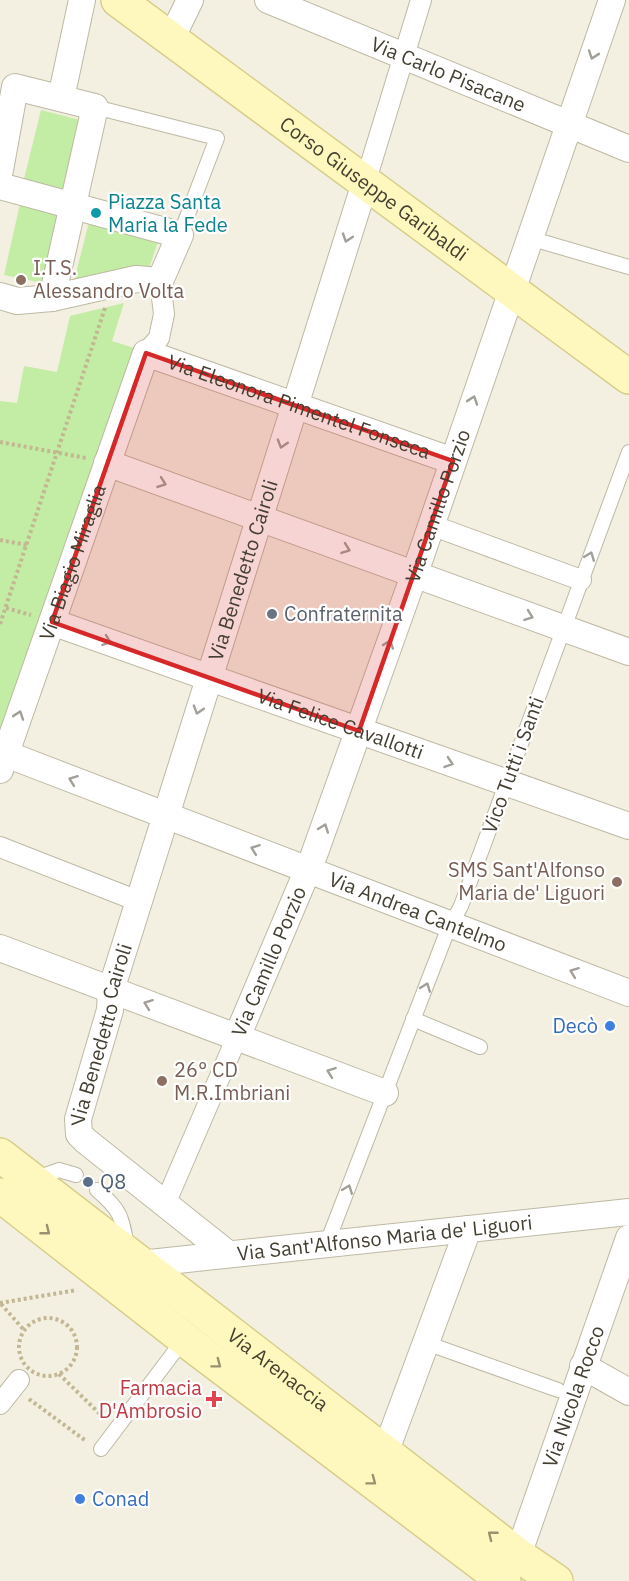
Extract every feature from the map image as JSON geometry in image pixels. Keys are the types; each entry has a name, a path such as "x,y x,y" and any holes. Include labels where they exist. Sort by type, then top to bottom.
{"main road":[{"name":"Corso Giuseppe Garibaldi","path":"118,0 629,378"},
{"name":"Via Arenaccia","path":"0,1155 385,1453 503,1573"},
{"name":"Via Arenaccia","path":"1,1197 184,1339 503,1573 556,1581"}],"street":[{"path":"61,98 82,0"},
{"path":"171,39 190,0"},
{"name":"Via Carlo Pisacane","path":"268,0 629,149"},
{"name":"Via Benedetto Cairoli","path":"165,1204 86,1141 79,1134 78,1119 110,1010 111,990 138,901 421,0"},
{"name":"Via Camillo Porzio","path":"165,1204 309,870 414,574 612,0"},
{"path":"0,170 8,84 95,106 52,298"},
{"path":"0,186 180,235 160,281 164,314 159,338 146,353"},
{"path":"0,296 17,301 52,298 136,279 160,281"},
{"name":"Via Eleonora Pimentel Fonseca","path":"146,353 453,460"},
{"name":"Via Biagio Miraglia","path":"2,758 146,353"},
{"path":"107,463 629,652"},
{"path":"431,525 581,580"},
{"name":"Via Felice Cavallotti","path":"52,622 629,826"},
{"name":"Via Andrea Cantelmo","path":"2,758 165,815 629,993"},
{"path":"0,847 138,901"},
{"path":"0,948 385,1093"},
{"path":"165,1204 228,1254"},
{"name":"Via Sant'Alfonso Maria de' Liguori","path":"134,1259 185,1259 629,1212"},
{"path":"185,1259 195,1227"},
{"path":"385,1453 468,1229"},
{"name":"Via Nicola Rocco","path":"503,1573 566,1393 584,1366 629,1238"},
{"path":"584,1366 629,1392"},
{"path":"0,1404 16,1384"}],"lane":[{"path":"95,106 218,138 180,235"},
{"path":"529,238 629,267"},
{"name":"Vico Tutti i Santi","path":"327,1243 450,924 461,906 629,452"},
{"path":"413,1019 480,1047"},
{"path":"32,1180 59,1170 76,1175"},
{"path":"97,1190 113,1204 123,1223 134,1259"},
{"path":"101,1449 184,1339"},
{"path":"426,1343 566,1393"}],"path":[{"path":"0,624 112,284"},
{"path":"0,442 107,463"},
{"path":"0,540 27,545"},
{"path":"0,1303 85,1288"},
{"path":"0,1303 24,1330"},
{"path":"46,1318 63,1322 73,1332 77,1342 76,1353 68,1368 59,1374 44,1376 28,1368 21,1357 19,1342 24,1330 34,1321 46,1318"},
{"path":"59,1374 107,1421"},
{"path":"16,1384 87,1442"}],"highlighted area":[{"path":"146,353 453,461 359,731 52,622"}],"green space":[{"path":"41,110 80,120 63,193 23,183"},
{"path":"20,204 59,212 43,283 4,275"},
{"path":"89,222 159,239 148,271 74,281"},
{"path":"124,303 112,341 134,348 2,731 0,730 0,401 17,403 24,366 57,372 70,316"}],"place":[{"name":"Piazza Santa Maria la Fede","path":"96,213"},
{"name":"I.T.S. Alessandro Volta","path":"21,280"},
{"name":"Confraternita","path":"272,614"},
{"name":"SMS Sant'Alfonso Maria de' Liguori","path":"617,882"},
{"name":"Decò","path":"610,1026"},
{"name":"26° CD M.R.Imbriani","path":"162,1081"},
{"name":"Q8","path":"88,1182"},
{"name":"Farmacia D'Ambrosio","path":"214,1399"},
{"name":"Conad","path":"80,1499"}]}
